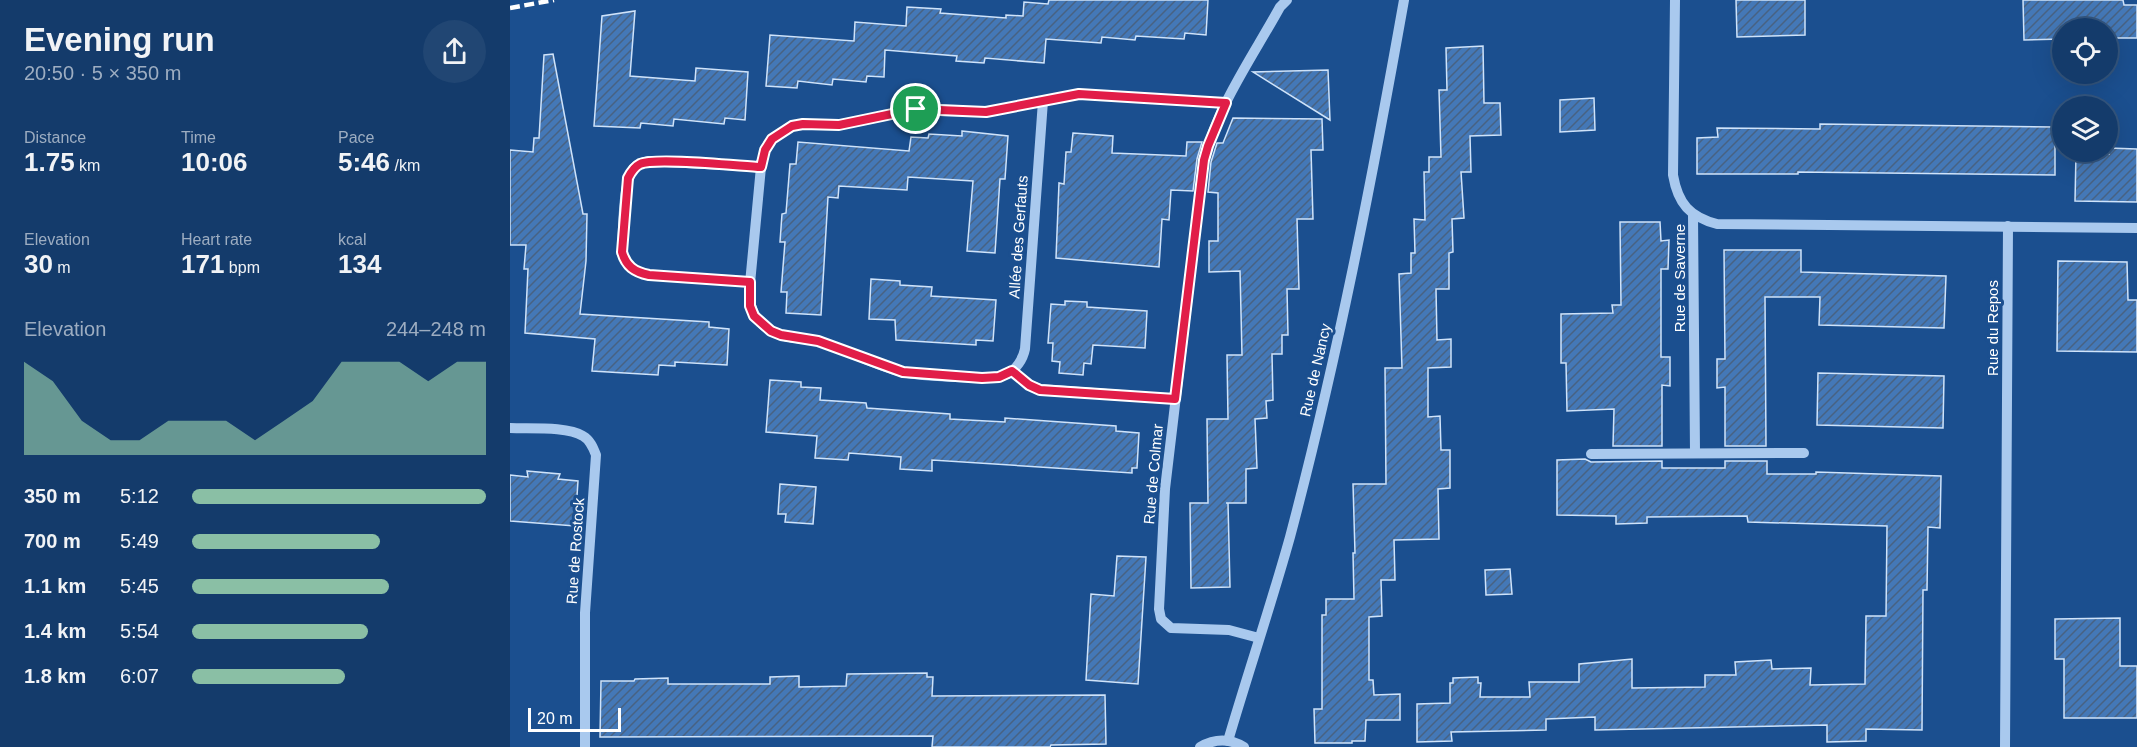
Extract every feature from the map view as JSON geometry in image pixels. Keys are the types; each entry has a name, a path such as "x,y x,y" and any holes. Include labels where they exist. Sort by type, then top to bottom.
{"street":[{"name":"Rue de Colmar","path":"1259,638 1223,629 1172,628 1164,623 1160,615 1160,587 1167,465 1204,160 1226,103 1280,7 1287,0"},
{"name":"Rue de Nancy","path":"1227,741 1289,538 1335,356 1366,208 1404,0"},
{"name":"Rue de Saverne","path":"1675,0 1673,176 1678,195 1694,215 1695,453"},
{"path":"1175,399 1040,390 1029,385 1012,371 999,377 982,378 903,372 818,341 781,335 771,331 754,316 750,306 750,282 761,167 765,150 772,139 792,126 803,124 839,125 916,109 986,112 1079,94 1226,103"},
{"name":"Allée des Gerfauts","path":"1012,371 1020,361 1025,349 1043,101"},
{"path":"750,282 649,275 638,273 631,268 622,252 627,187 632,170 648,161 761,167"},
{"path":"1694,215 1717,224 2137,228"},
{"name":"Rue du Repos","path":"2005,747 2008,226"},
{"name":"Rue de Rostock","path":"510,428 579,434 592,445 596,455 585,613 585,747"},
{"path":"1591,454 1804,453"},
{"path":"1200,747 1216,741 1227,741 1244,747"}],"building":[{"path":"1049,0 1208,0 1206,35 1185,33 1184,39 1136,36 1135,40 1102,37 1101,43 1046,39 1044,63 985,58 984,63 956,61 957,56 885,50 884,77 867,76 866,82 833,79 832,85 798,81 797,88 766,86 770,35 854,41 855,22 906,26 907,7 941,9 940,13 1006,18 1006,15 1023,16 1024,2 1048,4"},
{"path":"1736,0 1805,0 1805,35 1737,37"},
{"path":"2023,0 2123,0 2124,5 2137,5 2137,38 2118,38 2118,18 2052,18 2052,39 2024,40"},
{"path":"635,11 630,76 695,81 696,68 748,72 745,120 725,118 724,124 674,119 673,126 641,123 640,128 594,126 602,16"},
{"path":"1483,46 1484,103 1500,103 1501,135 1470,136 1471,172 1461,172 1464,218 1452,219 1453,252 1449,253 1449,289 1436,289 1437,340 1451,339 1451,367 1428,368 1428,417 1440,416 1441,450 1450,450 1450,488 1438,489 1439,539 1394,540 1395,580 1381,580 1382,616 1369,617 1369,680 1373,680 1374,695 1400,694 1400,720 1366,720 1365,741 1315,743 1314,709 1322,709 1322,615 1326,615 1326,599 1354,599 1353,484 1386,484 1385,368 1402,368 1399,274 1411,273 1411,253 1415,253 1414,219 1425,220 1424,172 1429,172 1429,157 1441,157 1439,90 1447,90 1446,48"},
{"path":"553,54 583,214 587,214 586,261 580,314 709,322 709,327 729,329 727,365 675,362 675,366 659,365 658,375 592,371 595,339 525,333 528,269 524,269 526,245 510,245 510,150 533,152 534,138 539,138 544,55"},
{"path":"1328,70 1330,120 1253,72"},
{"path":"1594,98 1595,130 1560,132 1560,100"},
{"path":"1233,118 1322,119 1323,150 1311,150 1313,219 1297,219 1299,289 1287,289 1288,335 1282,335 1282,354 1272,354 1273,400 1266,401 1267,418 1255,419 1257,468 1246,469 1246,503 1228,503 1230,587 1191,588 1190,503 1208,503 1207,419 1228,419 1227,355 1242,355 1240,271 1209,272 1209,241 1218,241 1218,193 1208,192 1211,162 1217,143 1223,143"},
{"path":"1820,124 2052,127 2052,162 2055,162 2055,175 1798,172 1798,174 1697,174 1697,138 1718,137 1717,128 1820,129"},
{"path":"962,131 1008,136 1005,179 1000,179 995,253 967,251 973,181 908,177 907,190 839,186 838,198 828,197 821,315 786,313 787,292 781,292 785,242 780,242 782,214 786,213 790,164 796,164 798,142 909,151 911,137 928,138 929,134 962,136"},
{"path":"1073,133 1113,136 1112,153 1186,156 1187,142 1202,142 1197,159 1193,191 1171,190 1169,220 1162,219 1159,267 1056,258 1059,183 1064,184 1066,152 1071,152"},
{"path":"2118,148 2137,149 2137,202 2075,201 2076,162 2118,162"},
{"path":"1620,222 1660,222 1661,241 1669,240 1668,269 1661,269 1661,357 1670,357 1670,386 1662,385 1662,446 1613,446 1614,409 1567,411 1566,363 1561,363 1561,314 1613,313 1612,305 1621,305"},
{"path":"1724,250 1801,250 1801,272 1946,276 1944,328 1819,325 1820,297 1765,297 1766,446 1725,446 1725,387 1717,388 1717,359 1725,359"},
{"path":"2058,261 2127,262 2128,300 2137,300 2137,352 2057,351"},
{"path":"871,279 900,281 900,285 932,287 931,296 996,300 993,341 976,340 976,345 896,340 895,320 869,319"},
{"path":"1065,301 1087,302 1087,307 1147,311 1145,348 1093,345 1091,364 1084,363 1083,375 1059,373 1060,362 1052,361 1053,343 1048,343 1051,304 1065,305"},
{"path":"1818,373 1944,376 1943,428 1817,425"},
{"path":"770,380 801,382 801,387 821,388 820,400 866,403 867,408 950,414 950,419 1005,422 1005,418 1116,426 1116,431 1139,433 1137,468 1132,468 1132,473 932,460 932,471 900,469 901,457 849,453 848,460 815,458 817,436 766,432"},
{"path":"1585,459 1591,462 1662,461 1662,468 1725,468 1725,461 1767,461 1767,474 1816,474 1816,472 1941,476 1940,528 1928,527 1927,590 1923,590 1922,730 1866,729 1866,741 1827,742 1827,725 1595,730 1595,717 1546,719 1546,730 1451,732 1452,741 1417,742 1417,704 1450,703 1450,683 1453,683 1453,678 1478,677 1478,683 1481,683 1480,697 1530,697 1529,682 1579,682 1579,664 1632,659 1632,688 1705,687 1705,675 1736,675 1735,662 1771,660 1772,669 1811,668 1810,685 1865,684 1866,616 1886,616 1887,526 1748,522 1747,516 1647,517 1647,523 1616,524 1616,516 1557,515 1557,460"},
{"path":"527,471 560,474 558,479 578,481 575,526 510,521 510,475 528,477"},
{"path":"780,484 816,487 813,524 785,522 786,514 778,514"},
{"path":"1117,556 1146,557 1138,684 1086,680 1091,594 1114,596"},
{"path":"1510,569 1512,594 1486,595 1485,570"},
{"path":"2120,618 2120,666 2137,666 2137,718 2064,718 2064,659 2055,659 2055,619"},
{"path":"927,673 927,677 933,677 932,696 1105,695 1106,744 1051,745 1050,747 932,747 933,736 600,737 601,681 668,678 668,684 770,684 770,677 799,676 799,687 846,686 847,674"}],"railway":[{"path":"510,8 554,0"}],"route":[{"path":"1079,94 1226,103 1204,160 1175,399 1040,390 1018,378 1012,371 1006,375 991,378 903,372 818,341 793,338 771,331 754,316 750,306 750,282 649,275 638,273 625,261 622,252 628,178 639,164 658,161 761,167 765,150 772,139 792,126 839,125 916,109 986,112 1079,94"}]}
